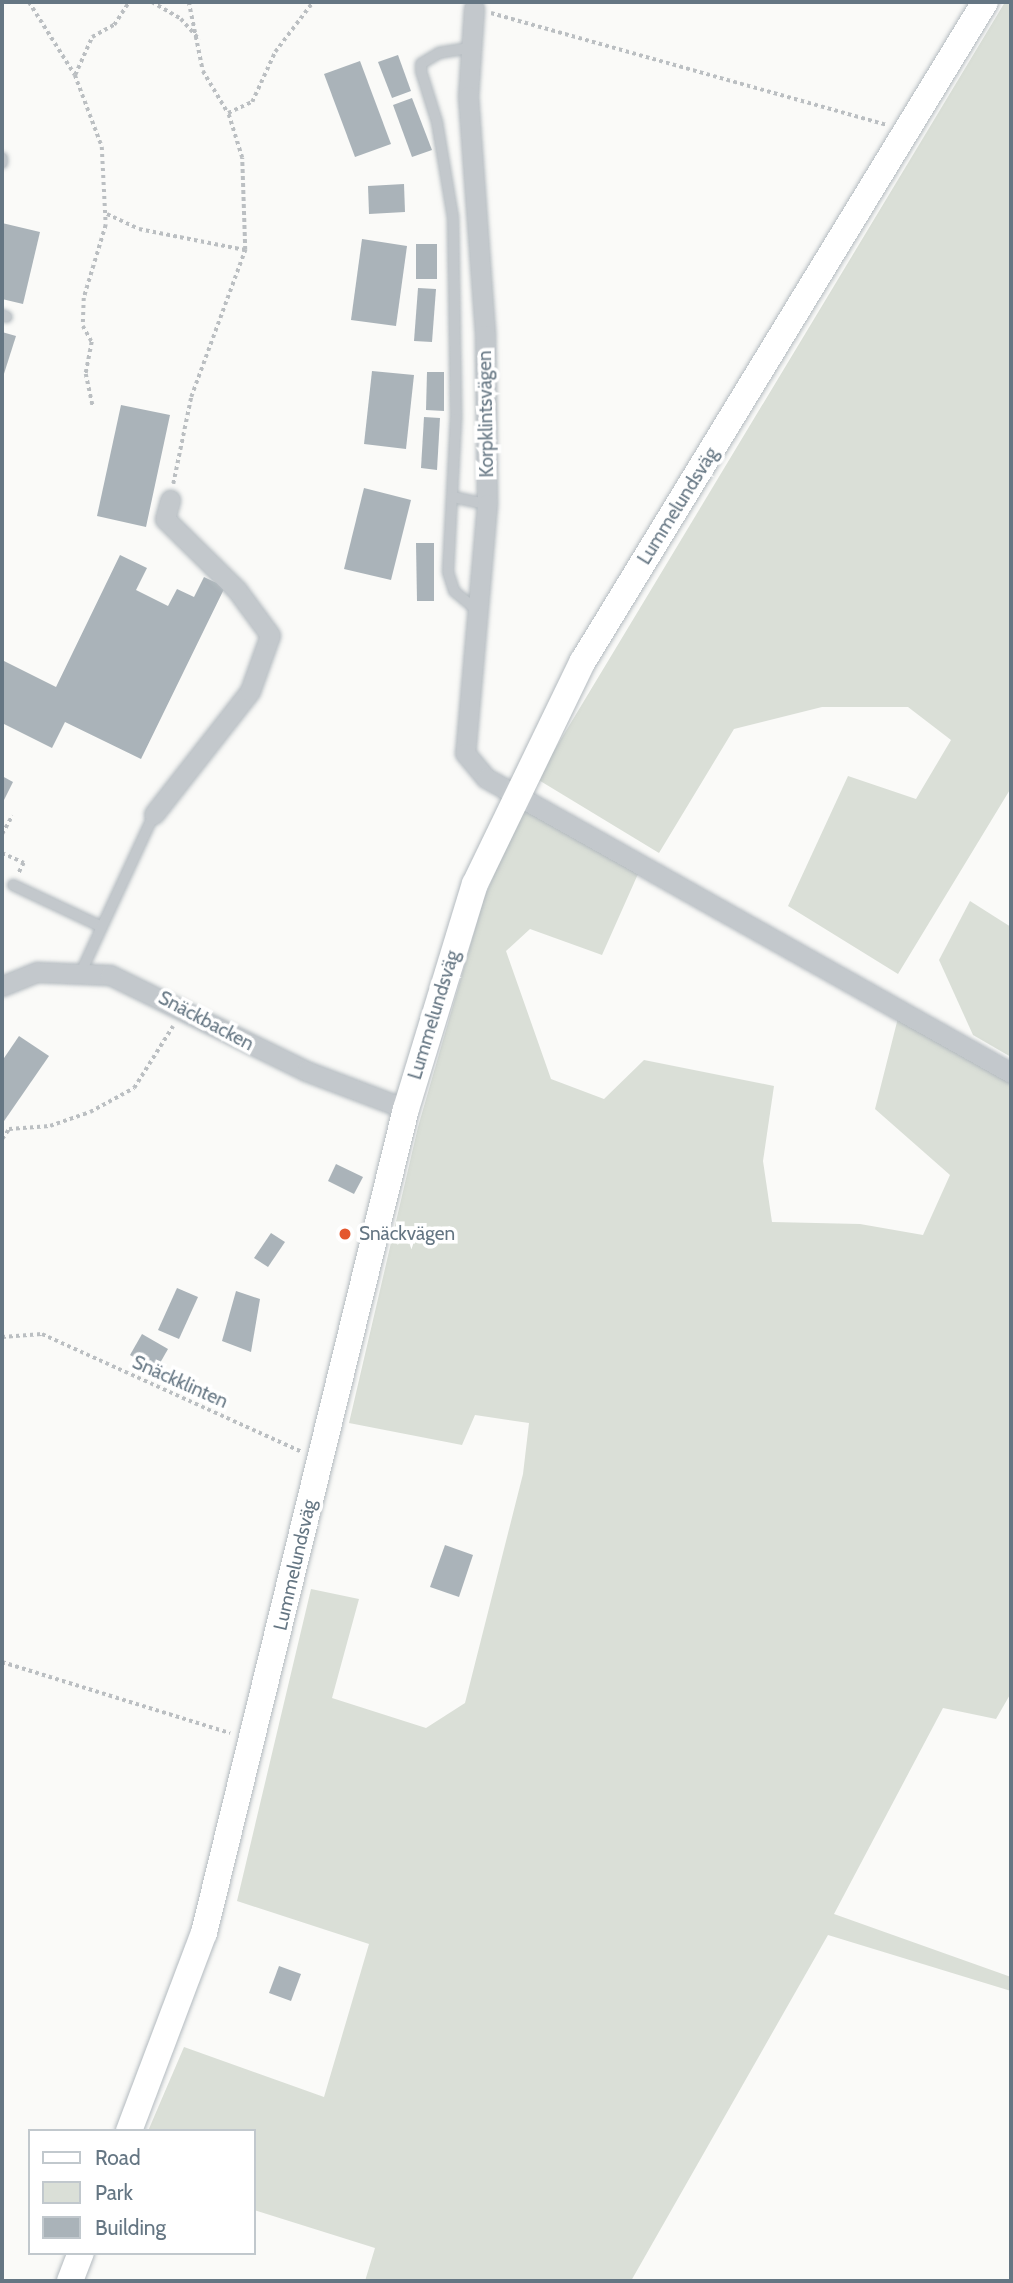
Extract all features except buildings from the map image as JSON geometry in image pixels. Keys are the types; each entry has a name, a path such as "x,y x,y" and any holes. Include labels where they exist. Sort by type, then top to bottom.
{"main road":[{"name":"Lummelundsväg","path":"130,2129 204,1933 406,1109 475,884 517,792 583,661 985,2"},
{"path":"70,2281 80,2255"}],"street":[{"name":"Korpklintsvägen","path":"475,5 469,48 487,504 465,753 477,771 1011,1073"},
{"path":"153,814 250,691 270,635 237,590 165,519 170,500"},
{"name":"Snäckbacken","path":"2,985 37,972 82,970 141,986 306,1071 406,1109"}],"lane":[{"path":"469,48 439,53 421,64 421,71 437,122 453,218 453,497 448,572 454,591 477,610"},
{"path":"453,497 487,504"},
{"path":"82,970 153,814"},
{"path":"13,885 100,926"}],"path":[{"path":"30,2 75,75 102,146 107,214 84,298 83,326 92,342 86,374 93,407"},
{"path":"75,75 92,37 114,25 129,2"},
{"path":"152,2 181,19 201,42"},
{"path":"170,500 191,397 245,250 242,158 228,113 211,91 190,2"},
{"path":"228,113 252,102 275,52 313,2"},
{"path":"475,5 893,126 886,138"},
{"path":"107,214 139,229 245,250"},
{"path":"2,834 12,816"},
{"path":"2,853 23,863 13,885"},
{"path":"2,1139 9,1129 50,1126 90,1112 134,1088 184,1010"},
{"name":"Snäckklinten","path":"2,1337 42,1334 307,1454 309,1446"},
{"path":"2,1662 239,1736"}],"green space":[{"path":"1005,2 1011,2 1011,788 898,974 788,906 848,776 916,799 951,740 908,707 822,707 734,729 659,853 537,779"},
{"path":"527,799 642,865 602,955 530,929 506,951 551,1079 604,1099 644,1060 774,1086 763,1161 772,1222 860,1224 923,1235 950,1175 875,1109 898,1018 1011,1083 1011,1693 996,1719 943,1708 834,1914 1011,1977 1011,1991 828,1935 631,2281 365,2281 375,2248 256,2211 256,2129 149,2129 184,2047 324,2097 369,1944 237,1901 311,1589 359,1599 332,1698 426,1728 465,1703 523,1474 529,1423 475,1415 462,1445 349,1423 418,1127 484,898"},
{"path":"970,901 1011,927 1011,1057 973,1035 939,960"}],"place":[{"name":"Snäckvägen","path":"345,1234"}]}
